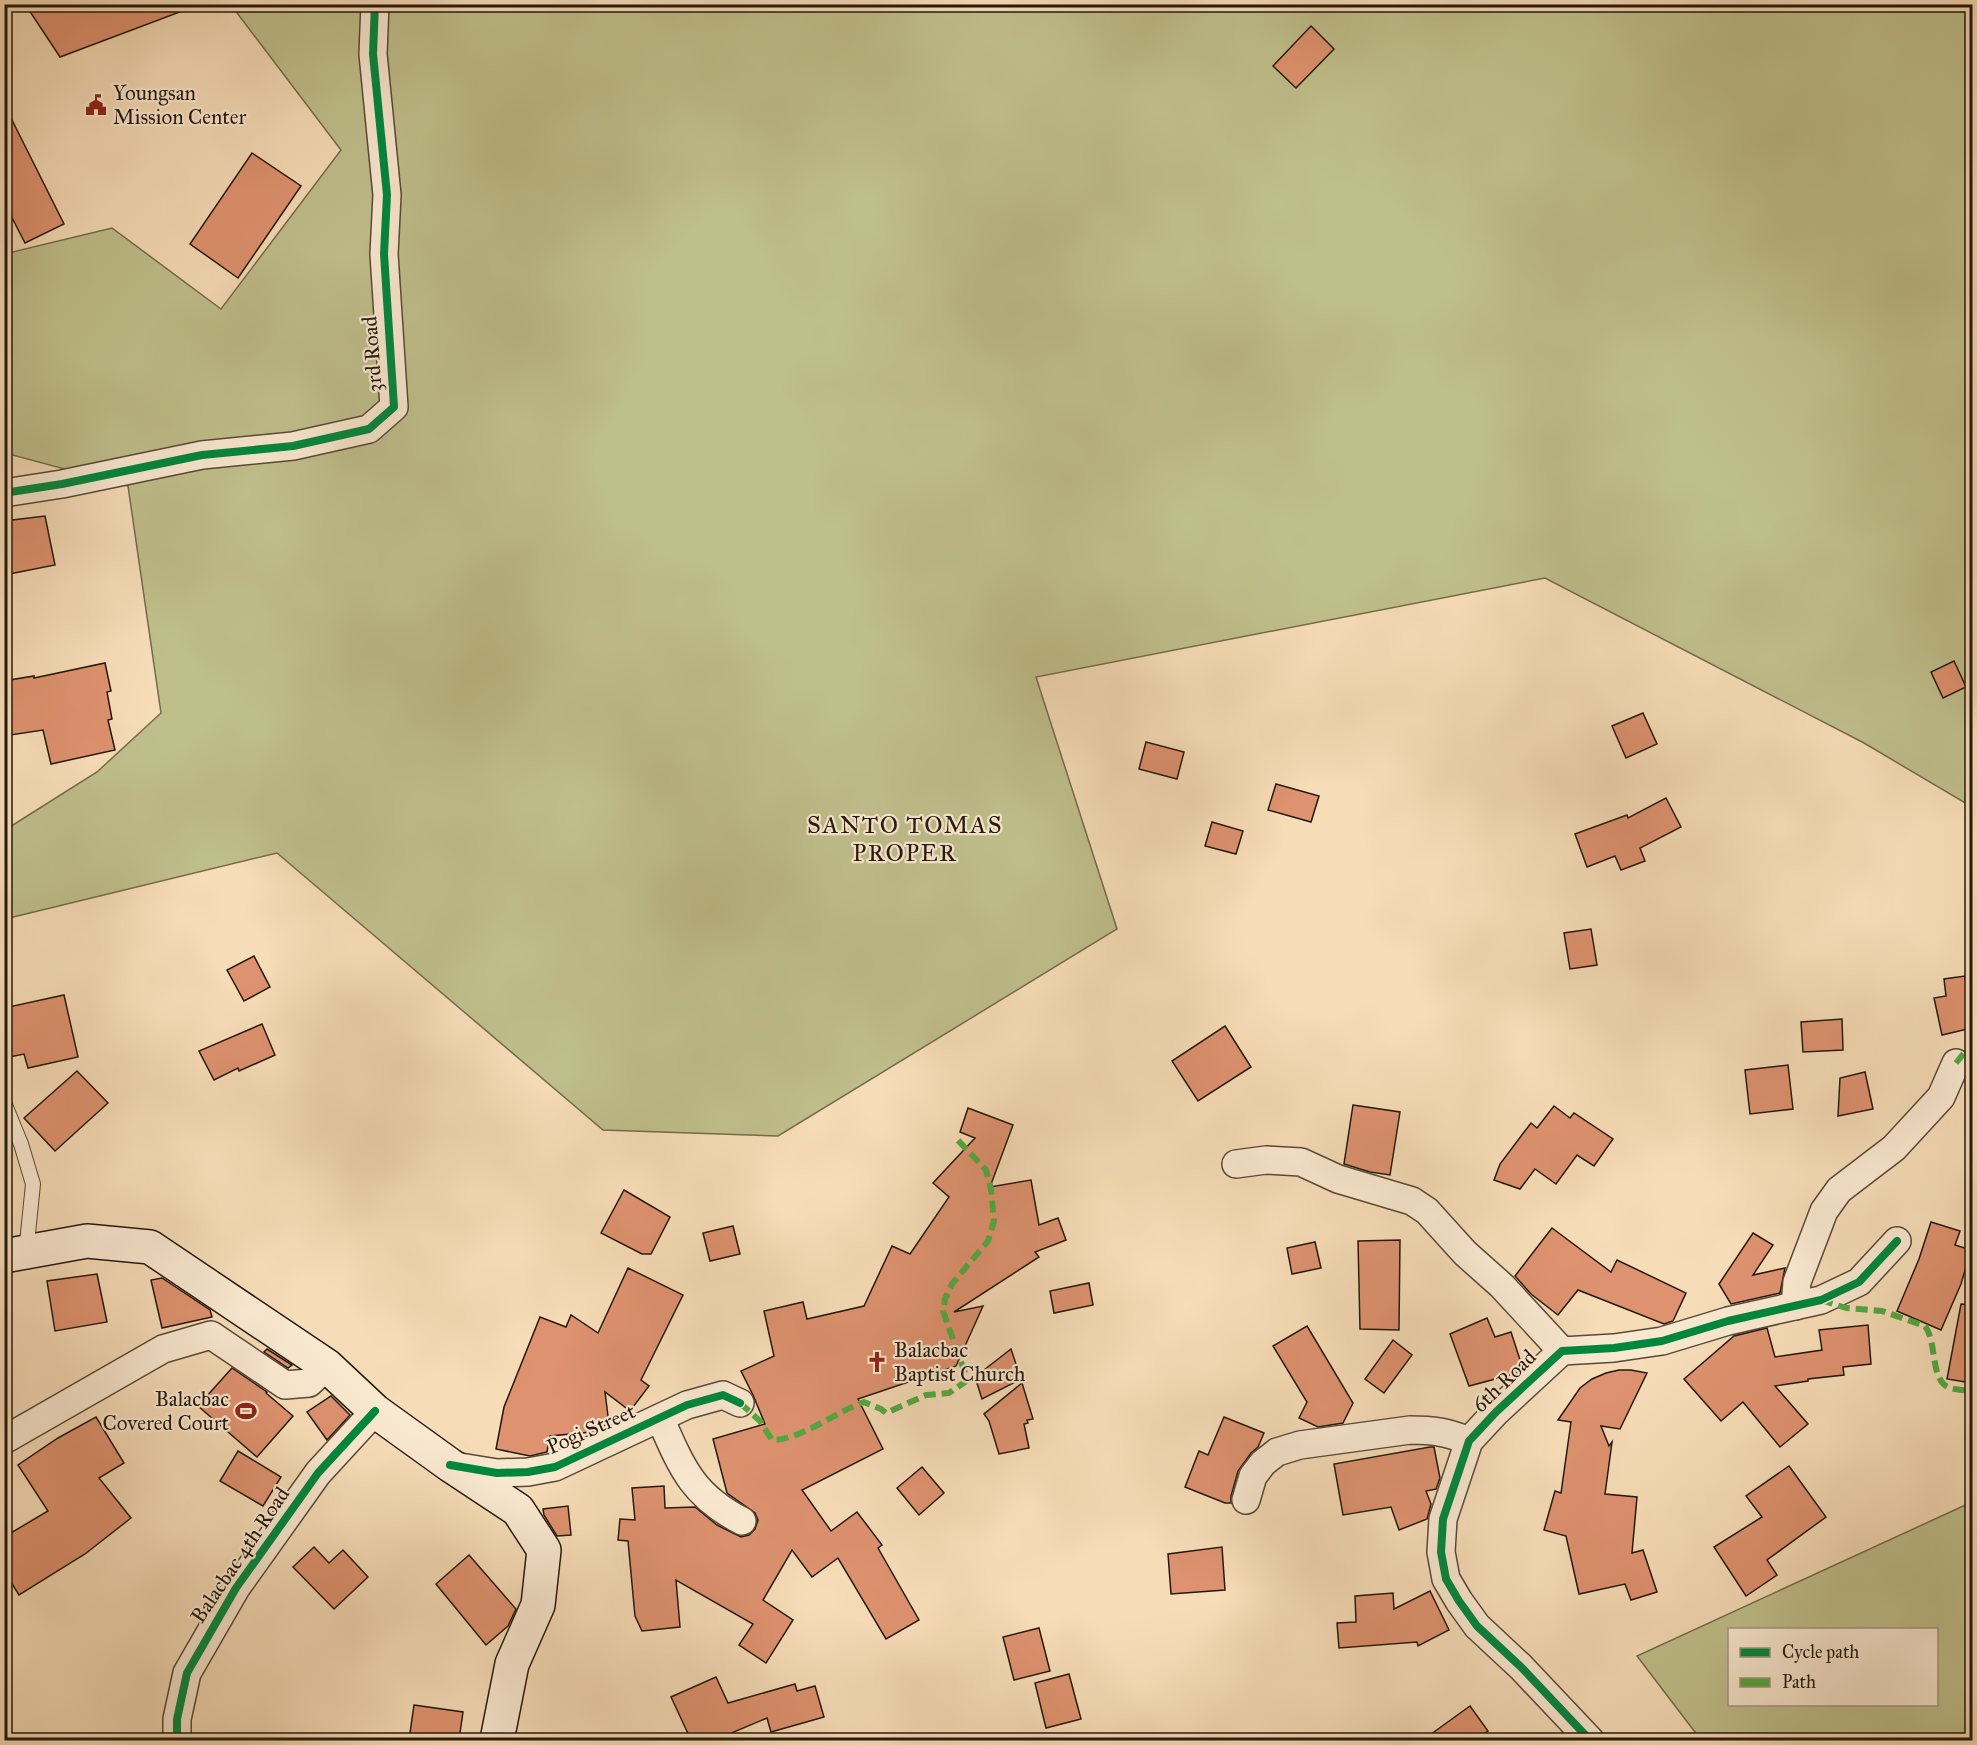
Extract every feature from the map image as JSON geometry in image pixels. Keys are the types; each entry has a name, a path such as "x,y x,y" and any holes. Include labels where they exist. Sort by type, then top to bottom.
{"main road":[{"path":"15,1255 87,1241 150,1247 327,1366 375,1411 518,1510 544,1550 538,1605 512,1664 497,1740"}],"street":[{"name":"3rd Road","path":"4,493 62,484 202,455 292,446 369,429 394,407 384,254 387,195 373,54 375,4"},
{"path":"1795,1306 1797,1282 1824,1211 1839,1190 1893,1148 1941,1096 1956,1063"},
{"path":"1236,1164 1266,1160 1301,1162 1338,1179 1412,1201 1427,1211 1465,1253 1502,1286 1562,1351"},
{"name":"6th Road","path":"1590,1740 1521,1667 1477,1626 1458,1601 1446,1579 1441,1552 1443,1519 1469,1441 1496,1412 1562,1351 1614,1348 1662,1341 1728,1322 1821,1300 1859,1282 1897,1241"},
{"path":"4,1440 163,1349 211,1335 285,1385 309,1383 327,1366"},
{"name":"Pogi Street","path":"450,1465 496,1473 528,1472 555,1467 687,1405 723,1395 740,1403"},
{"name":"Balacbac 4th Road","path":"177,1740 177,1719 187,1673 236,1588 318,1473 375,1411"},
{"path":"660,1418 675,1452 695,1486 728,1514 742,1521"},
{"path":"1246,1500 1253,1476 1263,1463 1277,1452 1300,1445 1410,1430 1447,1432 1469,1441"}],"lane":[{"path":"5,1105 21,1144 33,1185 15,1255"}],"green space":[{"path":"231,5 1972,5 1972,807 1864,743 1545,578 1036,677 1117,929 778,1136 603,1130 277,853 5,919 5,830 97,772 161,713 128,486 5,453 4,254 112,228 221,309 341,150"},
{"path":"1972,1502 1972,1740 1701,1740 1637,1656"}],"building":[{"path":"25,4 193,4 193,7 60,57"},
{"path":"1311,26 1334,49 1296,88 1273,66"},
{"path":"4,104 64,224 25,243 4,202"},
{"path":"252,153 301,186 238,278 190,244"},
{"path":"45,516 55,565 4,575 4,521"},
{"path":"1954,661 1966,687 1943,698 1931,672"},
{"path":"105,663 111,691 107,692 112,719 108,720 115,750 51,764 43,730 4,736 4,681 34,676 34,678"},
{"path":"1643,713 1657,744 1626,758 1612,726"},
{"path":"1146,742 1184,752 1177,779 1139,769"},
{"path":"1276,784 1319,796 1311,822 1268,810"},
{"path":"1666,798 1681,827 1640,848 1645,861 1621,870 1615,856 1587,867 1575,834 1627,815 1628,818"},
{"path":"1212,822 1243,831 1236,854 1205,846"},
{"path":"1591,929 1597,965 1570,969 1564,933"},
{"path":"254,956 270,987 244,1001 227,970"},
{"path":"1965,976 1967,992 1972,990 1972,1028 1942,1035 1934,998 1946,996 1944,979"},
{"path":"64,995 78,1057 28,1068 24,1054 4,1058 4,1008"},
{"path":"1842,1019 1843,1050 1803,1052 1801,1022"},
{"path":"262,1024 275,1055 239,1071 238,1068 214,1080 199,1051"},
{"path":"1225,1026 1251,1067 1198,1101 1172,1061"},
{"path":"1788,1065 1793,1109 1750,1114 1745,1070"},
{"path":"77,1071 108,1103 55,1151 24,1118"},
{"path":"1865,1072 1873,1109 1838,1116 1840,1078"},
{"path":"1353,1105 1400,1112 1390,1175 1344,1164"},
{"path":"1554,1106 1570,1118 1574,1113 1613,1139 1594,1166 1577,1155 1556,1184 1535,1169 1520,1189 1494,1180 1500,1164 1531,1123 1537,1128"},
{"path":"968,1108 1013,1125 990,1187 1031,1180 1039,1225 1058,1218 1066,1240 1035,1252 1039,1257 954,1312 983,1306 956,1366 858,1399 883,1449 802,1490 831,1531 857,1512 882,1545 878,1548 919,1620 886,1639 838,1558 812,1577 792,1550 763,1600 793,1620 766,1663 739,1645 753,1624 676,1580 680,1627 642,1631 635,1616 628,1541 618,1540 620,1519 635,1520 632,1488 664,1486 665,1508 695,1507 717,1525 741,1537 749,1535 755,1529 758,1520 755,1513 727,1493 713,1439 765,1424 741,1371 774,1356 764,1311 803,1302 807,1319 864,1306 892,1246 910,1254 949,1197 933,1183 975,1138 960,1132"},
{"path":"624,1190 670,1217 651,1254 642,1254 601,1233"},
{"path":"1931,1222 1960,1231 1955,1245 1971,1250 1961,1284 1941,1330 1897,1311 1919,1259"},
{"path":"733,1226 740,1254 710,1261 703,1233"},
{"path":"1552,1228 1611,1272 1617,1260 1686,1293 1673,1321 1664,1324 1578,1290 1558,1315 1531,1294 1515,1276"},
{"path":"1753,1233 1773,1245 1753,1275 1785,1268 1780,1293 1731,1304 1719,1284"},
{"path":"1400,1240 1399,1330 1360,1329 1358,1241"},
{"path":"1315,1242 1321,1268 1292,1274 1287,1248"},
{"path":"628,1268 683,1295 641,1380 649,1386 630,1411 605,1392 609,1424 592,1432 550,1436 547,1452 530,1456 496,1449 504,1407 540,1317 566,1327 571,1315 598,1333"},
{"path":"97,1274 107,1322 55,1331 47,1281"},
{"path":"162,1278 210,1310 212,1317 162,1328 151,1280"},
{"path":"1089,1283 1093,1305 1054,1313 1050,1291"},
{"path":"1961,1304 1972,1305 1972,1383 1947,1379"},
{"path":"1487,1318 1495,1337 1511,1332 1522,1366 1514,1374 1469,1386 1450,1334"},
{"path":"1868,1325 1871,1364 1843,1367 1844,1375 1775,1386 1808,1424 1780,1447 1743,1402 1721,1421 1684,1379 1734,1336 1767,1328 1775,1357 1822,1350 1819,1330"},
{"path":"1307,1326 1353,1403 1343,1423 1318,1427 1299,1418 1307,1402 1273,1346"},
{"path":"1393,1340 1412,1355 1384,1393 1365,1379"},
{"path":"267,1349 292,1365 288,1368 264,1352"},
{"path":"1011,1349 1021,1379 982,1399 975,1377"},
{"name":"Balacbac Covered Court","path":"232,1368 267,1392 293,1416 257,1457 198,1406"},
{"path":"1619,1370 1647,1373 1620,1429 1601,1426 1609,1446 1612,1442 1605,1494 1637,1497 1632,1553 1643,1550 1657,1592 1631,1600 1625,1584 1579,1594 1566,1536 1544,1530 1555,1491 1561,1493 1571,1422 1558,1420 1580,1388 1592,1379"},
{"path":"1022,1383 1033,1419 1027,1420 1028,1423 1024,1424 1029,1448 999,1454 989,1421 984,1414"},
{"path":"331,1396 350,1415 327,1440 307,1412"},
{"path":"96,1417 124,1463 99,1478 131,1518 85,1554 19,1595 4,1571 4,1537 48,1511 18,1465 58,1438"},
{"path":"1224,1417 1264,1433 1258,1447 1238,1471 1231,1503 1225,1503 1185,1487 1199,1451 1208,1455"},
{"path":"1434,1447 1440,1478 1436,1489 1426,1491 1431,1504 1427,1519 1399,1530 1391,1507 1343,1515 1334,1464"},
{"path":"238,1451 281,1477 263,1506 220,1481"},
{"path":"1789,1466 1826,1517 1767,1560 1777,1575 1746,1596 1714,1547 1762,1517 1746,1496"},
{"path":"922,1467 944,1493 919,1515 897,1488"},
{"path":"568,1506 571,1535 557,1536 544,1515 543,1509"},
{"path":"314,1547 329,1563 343,1550 368,1577 334,1609 293,1567"},
{"path":"1222,1547 1225,1590 1171,1594 1168,1554"},
{"path":"469,1555 516,1609 508,1626 486,1645 436,1584"},
{"path":"1430,1591 1449,1630 1418,1646 1417,1642 1339,1648 1337,1623 1356,1622 1355,1596 1393,1593 1394,1609"},
{"path":"1039,1628 1050,1671 1014,1680 1003,1637"},
{"path":"1069,1674 1081,1719 1046,1728 1035,1683"},
{"path":"716,1677 728,1703 795,1684 797,1691 815,1686 824,1717 771,1732 767,1718 715,1740 691,1740 671,1697"},
{"path":"414,1705 463,1712 459,1740 409,1740"},
{"path":"1470,1706 1488,1731 1475,1740 1423,1740"}],"marked path":[{"path":"1956,1063 1972,1043"},
{"path":"740,1403 760,1421 772,1440 783,1439 806,1431 864,1402 886,1413 926,1395 949,1393 965,1382 966,1376 943,1311 945,1299 952,1284 988,1241 994,1221 991,1189 986,1170 954,1136"},
{"path":"1821,1300 1846,1308 1882,1311 1925,1326 1929,1333 1936,1368 1942,1383 1951,1388 1972,1391"}],"cycle path":[{"path":"4,493 62,484 202,455 293,446 369,429 394,407 384,254 387,195 373,54 375,4"},
{"path":"1590,1740 1521,1667 1477,1626 1446,1579 1441,1552 1443,1519 1469,1441 1496,1412 1562,1351 1614,1348 1662,1341 1728,1321 1821,1300 1859,1282 1897,1241"},
{"path":"450,1465 497,1473 528,1472 555,1467 687,1405 723,1395 740,1403"},
{"path":"177,1740 177,1719 187,1673 236,1588 318,1473 375,1411"}],"place":[{"name":"Youngsan Mission Center","path":"96,105"},
{"name":"Balacbac Baptist Church","path":"877,1362"},
{"name":"Balacbac Covered Court","path":"246,1411"}],"district":[{"name":"SANTO TOMAS PROPER","path":"905,839"}]}
